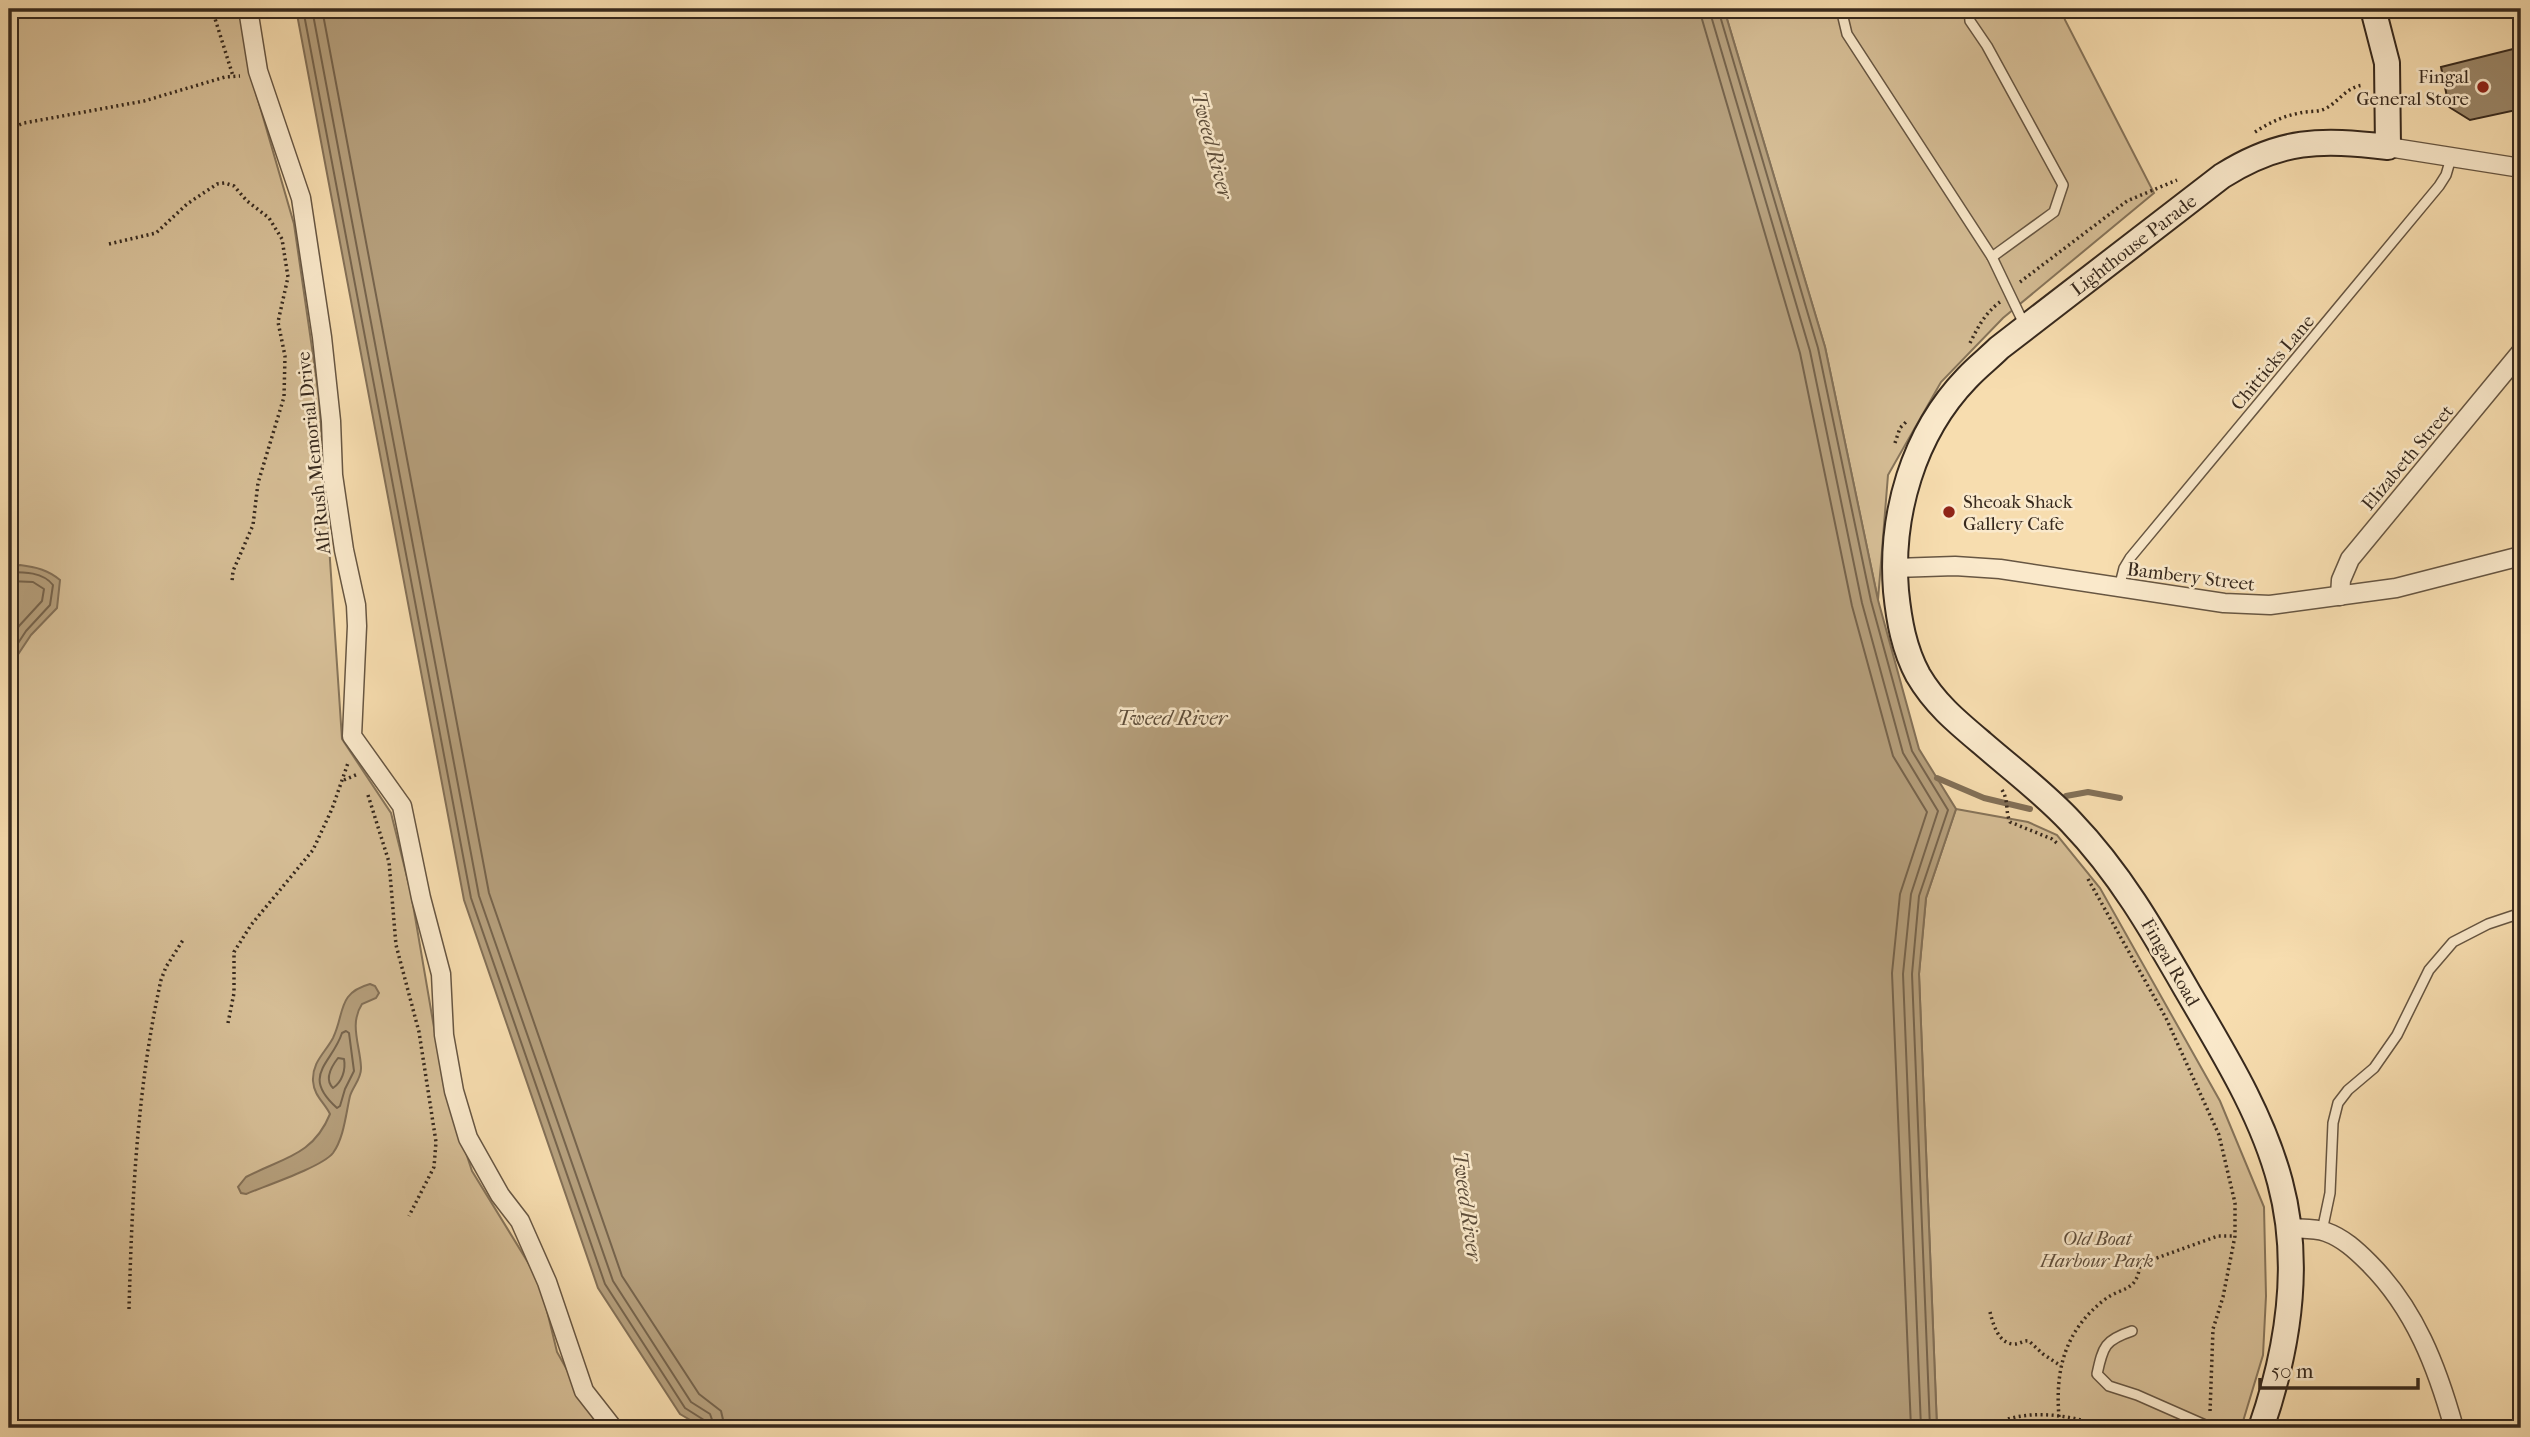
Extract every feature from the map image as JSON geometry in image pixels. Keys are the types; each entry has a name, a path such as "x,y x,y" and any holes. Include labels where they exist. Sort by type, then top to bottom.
{"street":[{"name":"Alf Rush Memorial Drive","path":"248,9 258,71 301,198 322,337 331,421 333,475 358,626 352,736"},
{"path":"2373,9 2387,63 2388,146"},
{"name":"Lighthouse Parade","path":"1895,568 1897,529 1907,482 1922,444 1938,415 1967,378 2025,328 2222,176 2250,159 2270,151 2307,143 2340,142 2388,146 2521,168"},
{"name":"Elizabeth Street","path":"2340,596 2342,573 2350,559 2521,352"},
{"name":"Bambery Street","path":"1895,568 1955,566 2000,569 2119,589 2251,605 2396,589 2521,556"},
{"name":"Fingal Road","path":"1895,568 1902,633 1912,664 1926,687 1958,724 2037,789 2077,828 2118,878 2155,933 2248,1098 2277,1172 2289,1228 2291,1264 2283,1351 2261,1428"},
{"path":"352,736 402,806 421,898 441,974 444,1035 454,1091 468,1138 500,1195 520,1221 547,1282 584,1391 613,1428"},
{"path":"2289,1228 2322,1231 2355,1249 2385,1279 2408,1310 2427,1346 2442,1384 2454,1428"}],"lane":[{"path":"1841,9 1847,34 1992,257 2025,328"},
{"path":"1969,9 1970,21 1987,46 2063,186 2054,212 1992,257"},
{"name":"Chitticks Lane","path":"2119,589 2124,568 2130,558 2439,186 2446,175 2451,158"},
{"path":"2322,1231 2330,1193 2333,1123 2338,1103 2348,1090 2374,1068 2397,1035 2429,970 2453,942 2488,924 2521,913"},
{"path":"2132,1331 2111,1338 2101,1353 2097,1374 2109,1387 2137,1395 2211,1428"}],"path":[{"path":"212,9 233,76"},
{"path":"9,129 24,123 144,101 233,76 249,79 263,88"},
{"path":"2247,137 2270,122 2323,110 2358,85 2387,84"},
{"path":"1965,352 1980,322 1990,309 2010,295 2023,279 2127,201 2178,180"},
{"path":"108,244 156,233 187,204 217,184 225,183 234,186 247,201 269,218 282,239 288,277 278,322 285,356 284,397 258,483 253,525 233,571 232,582"},
{"path":"1893,452 1900,428 1912,417"},
{"path":"344,780 360,774 352,736"},
{"path":"228,1023 234,993 234,951 251,925 313,850 344,780 352,736"},
{"path":"364,785 389,862 396,945 419,1032 436,1142 434,1167 409,1216"},
{"path":"1999,786 2007,799 2007,816 2010,822 2052,839 2060,845"},
{"path":"2085,874 2166,1018 2219,1135 2235,1203 2235,1236 2214,1329 2211,1428"},
{"path":"129,1309 140,1096 161,980 169,960 183,940"},
{"path":"2059,1417 2057,1395 2061,1366 2073,1335 2081,1324 2108,1297 2136,1282 2140,1264 2218,1236 2235,1236"},
{"path":"1990,1312 1993,1324 2002,1338 2012,1344 2029,1340 2061,1366"},
{"path":"2008,1419 2025,1415 2059,1417 2090,1422 2105,1428"}],"green space":[{"path":"9,9 240,9 250,72 294,224 319,396 342,739 391,813 411,893 444,1086 472,1171 540,1282 557,1352 601,1428 9,1428"},
{"path":"1724,9 2062,9 2065,20 2154,193 2003,318 1941,382 1888,475 1878,600 1825,347"},
{"name":"Old Boat Harbour Park","path":"1956,809 2028,822 2057,835 2100,888 2220,1101 2264,1207 2266,1296 2263,1355 2241,1428 1937,1428 1919,974 1926,898"}],"water":[{"name":"Tweed River","path":"296,9 1724,9 1825,347 1878,600 1919,749 1956,809 1926,898 1919,974 1937,1428 704,1428 680,1414 598,1288 464,900"},
{"path":"20,565 42,570 60,580 57,608 31,635 9,668 9,568"},
{"path":"370,984 375,986 379,993 376,998 362,1004 356,1019 361,1071 350,1096 337,1147 327,1158 292,1176 246,1194 241,1193 238,1187 246,1177 295,1154 315,1139 323,1128 330,1114 315,1091 313,1074 333,1038 347,998 359,988"}],"building":[{"name":"Fingal General Store","path":"2521,47 2521,109 2470,120 2449,107 2441,67"}],"waterway":[{"path":"1937,778 1984,798 2030,809"},
{"path":"2066,796 2088,792 2120,798"}],"place":[{"name":"Fingal General Store","path":"2483,87"},
{"name":"Sheoak Shack Gallery Cafe","path":"1949,512"}]}
